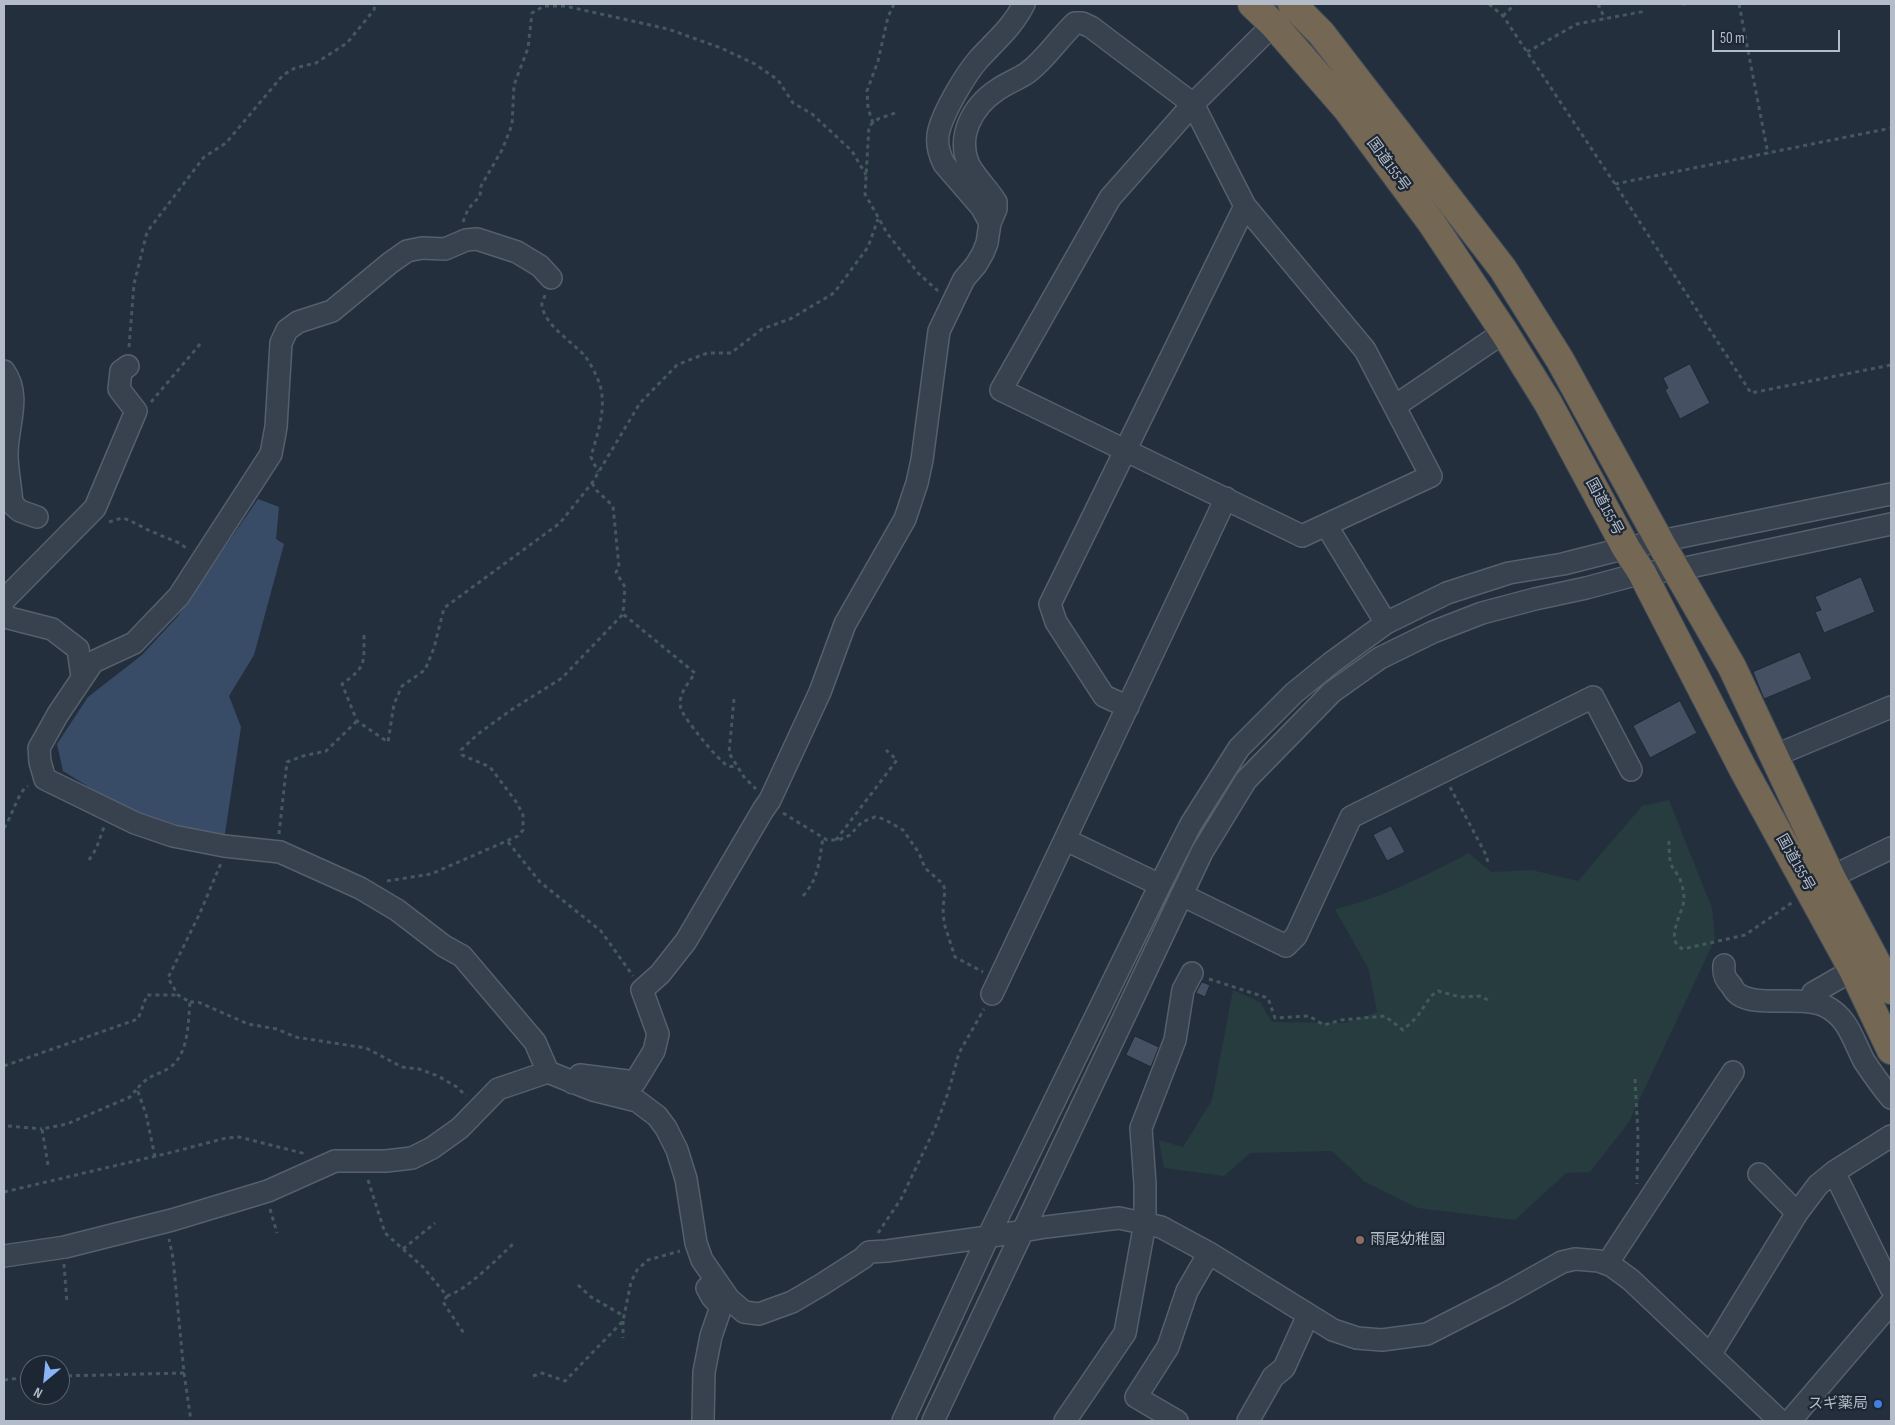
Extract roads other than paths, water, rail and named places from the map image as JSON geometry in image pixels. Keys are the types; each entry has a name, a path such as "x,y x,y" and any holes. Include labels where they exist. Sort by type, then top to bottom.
{"highway":[{"name":"国道155号","path":"1252,4 1274,24 1347,109 1431,222 1504,332 1548,403 1626,548 1642,573 1743,768 1891,990"},
{"name":"国道155号","path":"1293,4 1321,33 1503,269 1560,360 1660,542 1732,667 1774,756 1852,970 1891,1050"}],"street":[{"path":"990,224 982,208 944,164 940,156 938,132 968,73 1011,26 1024,4"},
{"path":"573,1083 580,1075 634,1082 654,1051 658,1034 642,990 660,974 686,941 770,800 820,692 845,624 905,519 917,483 922,460 936,345 943,320 964,279 983,253 987,243 990,224 996,209 996,202 970,167 964,147 964,136 967,126 975,111 985,99 1036,66 1075,23 1082,23 1091,27 1193,104 1245,206 1365,350 1431,476 1302,536 1001,390 1110,198 1193,104 1293,4"},
{"path":"1128,707 1104,696 1056,622 1050,604 1245,206"},
{"path":"548,1072 535,1042 462,956 444,946 397,910 360,888 277,852 228,847 173,836 110,812 45,780 40,762 39,748 58,714 93,662 134,643 180,596 271,454 276,426 281,343 287,330 298,322 332,311 407,251 422,248 445,249 466,240 477,239 517,252 540,266 551,278"},
{"path":"1396,406 1504,332"},
{"path":"4,600 95,508 136,411 119,389 121,370 128,366"},
{"path":"4,371 10,380 13,392 7,453 12,504 20,511 37,517"},
{"path":"903,1421 988,1237 1191,824 1240,748 1294,693 1386,623 1447,593 1509,573 1563,564 1626,548 1891,494"},
{"path":"996,987 1226,498"},
{"path":"933,1421 1202,852 1246,780 1332,692 1380,658 1433,632 1482,613 1642,573 1676,570 1891,524"},
{"path":"1326,525 1386,623"},
{"path":"4,613 5,617 52,629 78,649 82,677"},
{"path":"1182,895 1286,946 1296,936 1351,817 1593,697 1631,770"},
{"path":"1774,756 1891,707"},
{"path":"1066,840 1160,885"},
{"path":"1820,884 1891,848"},
{"path":"1724,965 1725,978 1738,994 1743,997 1759,1000 1812,1001 1826,1006 1839,1015 1846,1024 1866,1063 1891,1098"},
{"path":"1812,1001 1813,992 1852,970"},
{"path":"1065,1421 1125,1333 1145,1223 1145,1184 1141,1128 1175,1040 1183,990 1192,973"},
{"path":"4,1256 61,1248 166,1221 265,1192 335,1161 412,1158 432,1148 460,1128 498,1089 548,1072 593,1090 637,1101 657,1116 666,1128 677,1150 692,1208 692,1246 712,1297 721,1307 711,1336 704,1372 703,1421"},
{"path":"1606,1264 1733,1072"},
{"path":"1710,1356 1797,1213 1818,1185 1834,1172 1891,1136"},
{"path":"1834,1172 1891,1288"},
{"path":"1759,1174 1797,1213"},
{"path":"692,1246 729,1299 744,1312 758,1314 792,1302 830,1280 869,1252 1119,1218 1161,1227 1333,1330 1357,1338 1382,1340 1427,1334 1562,1262 1587,1259 1606,1264 1631,1280 1780,1421"},
{"path":"1177,1421 1136,1397 1168,1347 1187,1291 1209,1254"},
{"path":"1790,1421 1891,1303"},
{"path":"1248,1421 1273,1377 1284,1368 1308,1315"}],"water":[{"path":"258,499 279,507 276,539 284,544 254,655 229,696 241,727 224,840 121,807 63,771 57,744 88,697 142,655 178,616"}],"place":[{"name":"雨尾幼稚園","path":"1360,1240"},
{"name":"スギ薬局","path":"1878,1404"}]}
